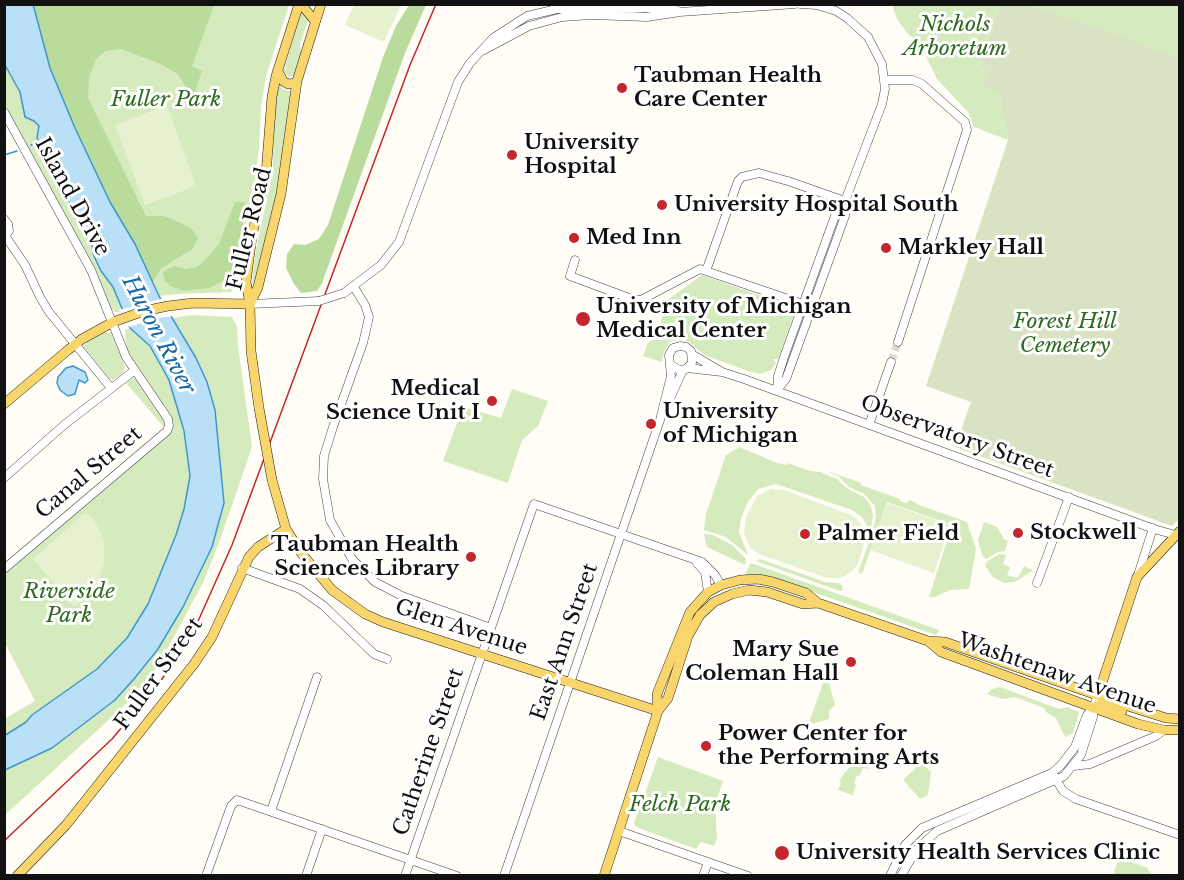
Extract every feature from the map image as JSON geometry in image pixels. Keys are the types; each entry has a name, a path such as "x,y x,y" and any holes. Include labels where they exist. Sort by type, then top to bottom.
{"main road":[{"path":"300,4 315,21"},
{"name":"Fuller Road","path":"250,304 246,282 252,236 266,174 272,97 300,4"},
{"name":"Fuller Road","path":"250,304 258,287 280,194 297,84 321,4"},
{"path":"278,71 283,81 288,84 297,84"},
{"path":"4,404 76,345 113,322 159,307 250,304 251,351 260,408 272,480 286,529"},
{"name":"Fuller Street","path":"18,875 72,817 194,663 212,637 249,557 258,547 286,529"},
{"name":"Glen Avenue","path":"286,529 316,572 348,604 383,622 482,652 658,711"},
{"path":"1029,685 1038,683 1088,699 1098,695 1137,577 1178,534"},
{"name":"Washtenaw Avenue","path":"708,592 721,585 747,579 769,580 806,593 818,603 928,641 945,642 1152,714 1179,719"},
{"path":"604,876 658,711 668,698 694,624 714,602 721,591 721,585"},
{"name":"Washtenaw Avenue","path":"714,602 743,591 758,590 803,604 818,603"},
{"path":"658,711 657,694 684,624 690,612 708,592"},
{"name":"Washtenaw Avenue","path":"928,641 941,652 1138,724 1164,730 1179,730"},
{"path":"1093,708 1101,704 1136,715 1152,714"}],"street":[{"path":"250,304 319,301 344,293 383,263 399,242 452,96 465,70 479,52 529,26 562,17 592,15 647,17 751,6 798,4 817,6 836,11 868,37 878,55 885,80 882,104 845,201 836,213 778,376 777,391"},
{"path":"885,80 913,80 922,84 965,122 967,130 897,342"},
{"name":"Island Drive","path":"7,121 92,270 126,357 168,419 169,428"},
{"path":"706,271 738,181 742,177 759,173 845,201"},
{"path":"777,391 786,379 845,216 845,201"},
{"path":"4,219 9,224 9,231 5,238 25,265 40,297 111,388"},
{"path":"575,260 570,276 632,299 641,300 700,269 812,307"},
{"path":"354,287 365,304 369,317 363,343 324,456 323,479 330,520 352,560 375,582 402,596 491,628"},
{"path":"675,346 686,346 693,355 692,363 685,369 671,365 669,355 675,346"},
{"name":"Observatory Street","path":"693,355 722,372 1153,528 1178,534"},
{"path":"869,425 891,362"},
{"name":"East Ann Street","path":"504,876 660,420 671,365"},
{"name":"Observatory Street","path":"685,369 722,372"},
{"name":"East Ann Street","path":"660,420 685,369"},
{"path":"4,478 135,370"},
{"name":"Canal Street","path":"4,569 169,428"},
{"path":"1037,583 1069,497"},
{"name":"Catherine Street","path":"405,876 534,504 622,533"},
{"path":"1137,577 1153,528"},
{"path":"622,533 702,562 721,585"},
{"path":"689,557 696,561 705,572 708,592"},
{"path":"243,568 300,589 324,606 374,654 387,659"},
{"path":"271,811 317,677"},
{"path":"890,876 901,851 919,830 935,821 1052,772 1069,757 1098,695"},
{"path":"901,876 912,855 927,838 947,825 1056,781 1074,766 1086,741 1093,717 1093,708"},
{"path":"1074,766 1090,764 1156,736 1164,730"},
{"path":"1052,772 1063,791 1076,799 1179,835"},
{"path":"206,876 231,806 234,801 241,801 457,876"},
{"path":"306,876 322,829"},
{"path":"620,831 747,876"},
{"path":"703,876 708,862"}],"green space":[{"name":"Fuller Park","path":"33,5 289,5 266,76 254,186 245,225 236,285 231,292 159,296"},
{"path":"33,5 214,5 192,66 202,71 190,107 187,106 186,87 178,74 161,64 121,49 105,51 96,59 89,77 88,98 146,216 164,216 177,221 191,228 198,238 192,250 161,269 152,283 75,128 50,68"},
{"path":"354,5 401,5 384,42 345,25"},
{"path":"409,5 426,5 405,53 322,283 317,291 301,293 286,268 287,254 294,244 305,245 319,239 328,225 383,57 396,26"},
{"name":"Nichols Arboretum","path":"892,5 1000,5 979,68 988,71 999,92 1008,140 974,127 968,112 937,79 920,44 907,33 897,19"},
{"name":"Forest Hill Cemetery","path":"1000,5 1025,5 1179,58 1180,518 1172,526 955,447 971,402 926,386 1008,140 999,92 983,86 988,71 979,68"},
{"name":"Nichols Arboretum","path":"1023,5 1179,5 1179,60"},
{"path":"301,11 308,17 308,21 300,44 301,53 295,75 288,77 284,71"},
{"path":"4,61 20,92 25,117 39,126 37,139 44,157 92,243 93,254 101,271 113,287 121,308 120,312 115,312 110,307 88,258 5,106"},
{"path":"279,84 283,89 291,92 285,144 275,204 254,284 252,283 256,250 273,170 274,106"},
{"path":"167,105 196,186 145,205 115,125"},
{"path":"235,202 244,202 246,206 233,272 225,280 209,288 184,291 170,286 164,279 163,273 175,266 185,269 197,267 204,261 219,244"},
{"path":"702,275 792,307 794,314 778,359 773,359 776,363 771,370 760,374 748,371 704,355 682,339 669,342 662,362 643,356 648,343 655,337 669,299"},
{"path":"192,315 232,317 237,327 252,447 221,537 204,581 157,668 126,704 5,815 4,770 52,748 115,700 171,629 212,547 224,503 215,410 207,382 173,318"},
{"name":"Riverside Park","path":"130,328 150,346 169,380 177,406 189,456 190,476 184,509 148,604 127,638 97,669 5,736 4,719 35,701 5,643 5,574 172,431 128,353 125,336 126,330"},
{"path":"103,332 111,333 125,367 123,373 113,380 84,347 87,342"},
{"path":"133,378 138,380 161,415 164,427 126,383"},
{"path":"512,389 548,401 538,426 522,440 508,483 443,461 463,407 501,418"},
{"path":"739,447 777,463 787,465 788,463 837,479 848,489 864,497 870,504 873,515 871,527 869,529 861,516 852,510 776,484 758,489 747,503 739,532 748,555 726,537 704,530 706,514 726,455"},
{"path":"824,470 862,483 861,485 900,499 900,501 906,503 910,500 967,522 976,549 969,589 950,590 935,597 929,597 952,525 887,502 862,574 858,572 872,535 876,518 875,506 864,494 849,487 838,476"},
{"name":"Palmer Field","path":"771,489 784,490 851,515 858,520 865,531 865,540 858,564 851,572 841,578 827,578 759,554 751,548 744,534 746,518 757,496"},
{"path":"887,503 950,525 934,573 870,550"},
{"path":"86,512 98,525 104,543 104,563 98,583 87,597 74,607 33,559"},
{"path":"984,522 997,527 1004,539 1008,541 1005,551 986,559 982,555 978,540"},
{"path":"704,534 713,535 732,545 746,559 745,565 707,547"},
{"path":"1000,554 1006,555 1003,564 1010,567 1007,575 1018,578 1024,566 1033,570 1015,582 1004,583 993,577 985,566 987,561"},
{"path":"760,559 825,582 838,583 842,585 843,590 840,591 756,561"},
{"path":"750,564 939,630 936,635 776,579 745,575"},
{"path":"825,678 828,679 835,705 829,711 829,719 808,725"},
{"path":"1000,687 1059,709 1067,707 1079,712 1073,733 1065,737 1056,718 1044,708 1015,697 1002,699 987,694 992,689"},
{"name":"Felch Park","path":"658,757 723,781 715,804 717,839 714,846 701,842 696,849 636,827 634,823"},
{"path":"858,759 863,761 869,769 863,768 860,775 856,777 853,793 855,796 838,790 844,773"},
{"path":"922,762 931,772 928,795 920,799 903,780"},
{"path":"1123,859 1148,868 1150,875 1113,875 1118,861 1122,862"}],"water":[{"name":"Huron River","path":"33,4 50,68 75,128 110,202 135,244 159,296 196,358 207,382 215,410 224,503 212,547 183,607 158,649 134,679 115,700 52,748 5,770 4,736 97,669 127,638 148,604 176,535 190,476 184,431 169,380 150,346 130,328 113,287 101,271 93,254 92,243 44,157 37,138 39,126 25,117 20,92 5,65 5,5"},
{"path":"73,366 85,372 88,380 85,383 79,380 75,394 68,396 60,390 57,383 58,377 66,368"}],"pier":[{"path":"164,298 175,316 158,318 129,327 119,310"}],"waterway":[{"path":"31,145 39,142"},
{"path":"4,155 17,151"}],"tunnel":[{"path":"891,362 898,342"}],"railway":[{"path":"4,841 112,739 160,682 187,642 199,619 232,545 410,65 436,4"}],"place":[{"name":"Taubman Health Care Center","path":"622,88"},
{"name":"University Hospital","path":"512,155"},
{"name":"University Hospital South","path":"662,205"},
{"name":"Med Inn","path":"574,238"},
{"name":"Markley Hall","path":"886,248"},
{"name":"University of Michigan Medical Center","path":"583,319"},
{"name":"Medical Science Unit I","path":"492,401"},
{"name":"University of Michigan","path":"651,424"},
{"name":"Stockwell","path":"1018,533"},
{"name":"Palmer Field","path":"805,534"},
{"name":"Taubman Health Sciences Library","path":"471,557"},
{"name":"Mary Sue Coleman Hall","path":"851,662"},
{"name":"Power Center for the Performing Arts","path":"706,746"},
{"name":"University Health Services Clinic","path":"782,853"}]}
